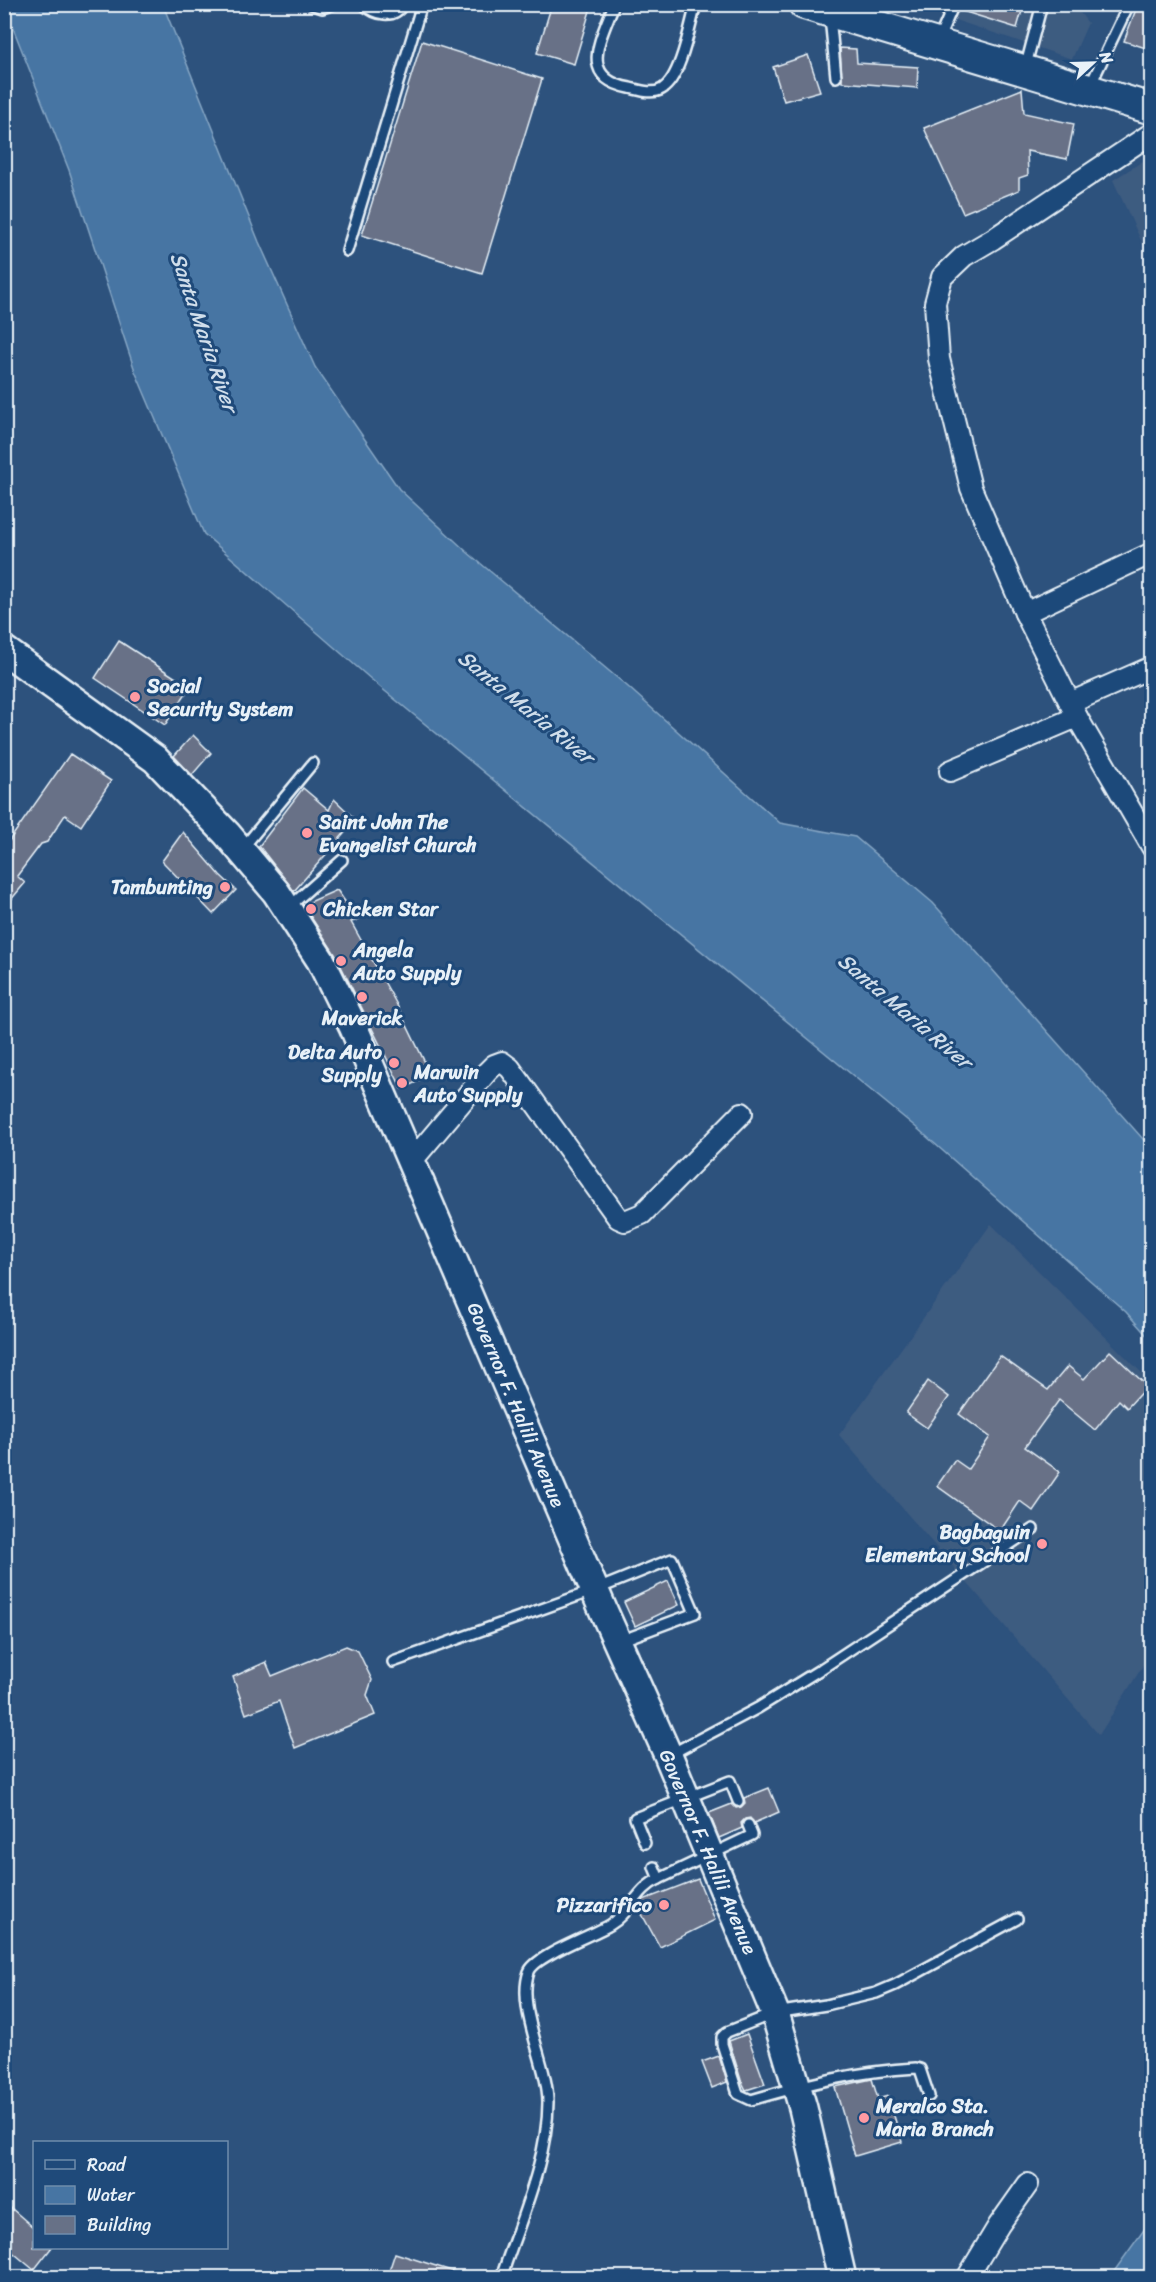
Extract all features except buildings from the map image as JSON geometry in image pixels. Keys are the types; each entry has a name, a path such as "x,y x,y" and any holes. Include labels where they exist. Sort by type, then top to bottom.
{"main road":[{"path":"839,10 936,44 1152,109"},
{"name":"Governor F. Halili Avenue","path":"4,650 155,759 241,850 276,892 321,961 353,1026 668,1755 775,2013 796,2086 842,2277"}],"street":[{"path":"1152,133 964,256 942,277 935,303 939,359 971,488 1025,613 1073,710 1152,847"},
{"path":"1025,613 1152,553"},
{"path":"950,771 1073,710 1152,667"},
{"path":"411,1162 486,1072 502,1062 510,1068 618,1218 625,1221 642,1214 742,1113"},
{"path":"967,2277 1028,2184"}],"lane":[{"path":"311,4 322,8 334,4"},
{"path":"363,4 386,15 396,13 404,4"},
{"path":"347,251 422,4"},
{"path":"614,4 596,58 600,71 609,82 621,87 649,92 662,89 671,79 678,64 696,4"},
{"path":"936,44 954,4"},
{"path":"1025,71 1042,4"},
{"path":"1088,90 1129,4"},
{"path":"836,77 839,10"},
{"path":"241,850 313,763"},
{"path":"287,909 342,860"},
{"path":"668,1755 758,1708 1033,1530"},
{"path":"393,1662 672,1560 695,1612 618,1642"},
{"path":"645,1843 635,1818 730,1781 738,1801"},
{"path":"501,2277 539,2164 546,2122 547,2088 528,2008 526,1985 531,1967 542,1959 613,1924 627,1911 640,1892 659,1879 752,1835 748,1825"},
{"path":"654,1867 659,1879"},
{"path":"929,2096 923,2074 920,2069 916,2068 872,2070 796,2086 751,2100 738,2094 722,2044 722,2037 727,2032 775,2013 806,2009 876,1993 1017,1919"}],"shaded area":[{"path":"915,4 1074,5 1088,23 1072,59 913,6"},
{"path":"1151,156 1151,262 1113,180"},
{"name":"Bagbaguin Elementary School","path":"991,1224 1151,1382 1151,1653 1099,1735 839,1435"}],"water":[{"name":"Santa Maria River","path":"4,5 163,5 259,242 315,367 399,489 467,552 627,686 780,823 855,837 933,903 1151,1148 1151,1340 1126,1312 918,1129 380,687 204,534 135,371 69,170"},
{"path":"1151,2220 1151,2277 1110,2277"}],"place":[{"name":"Social Security System","path":"135,697"},
{"name":"Saint John The Evangelist Church","path":"307,833"},
{"name":"Tambunting","path":"225,887"},
{"name":"Chicken Star","path":"311,909"},
{"name":"Angela Auto Supply","path":"341,961"},
{"name":"Maverick","path":"362,997"},
{"name":"Delta Auto Supply","path":"394,1063"},
{"name":"Marwin Auto Supply","path":"402,1083"},
{"name":"Bagbaguin Elementary School","path":"1042,1544"},
{"name":"Pizzarifico","path":"664,1905"},
{"name":"Meralco Sta. Maria Branch","path":"864,2118"}]}
